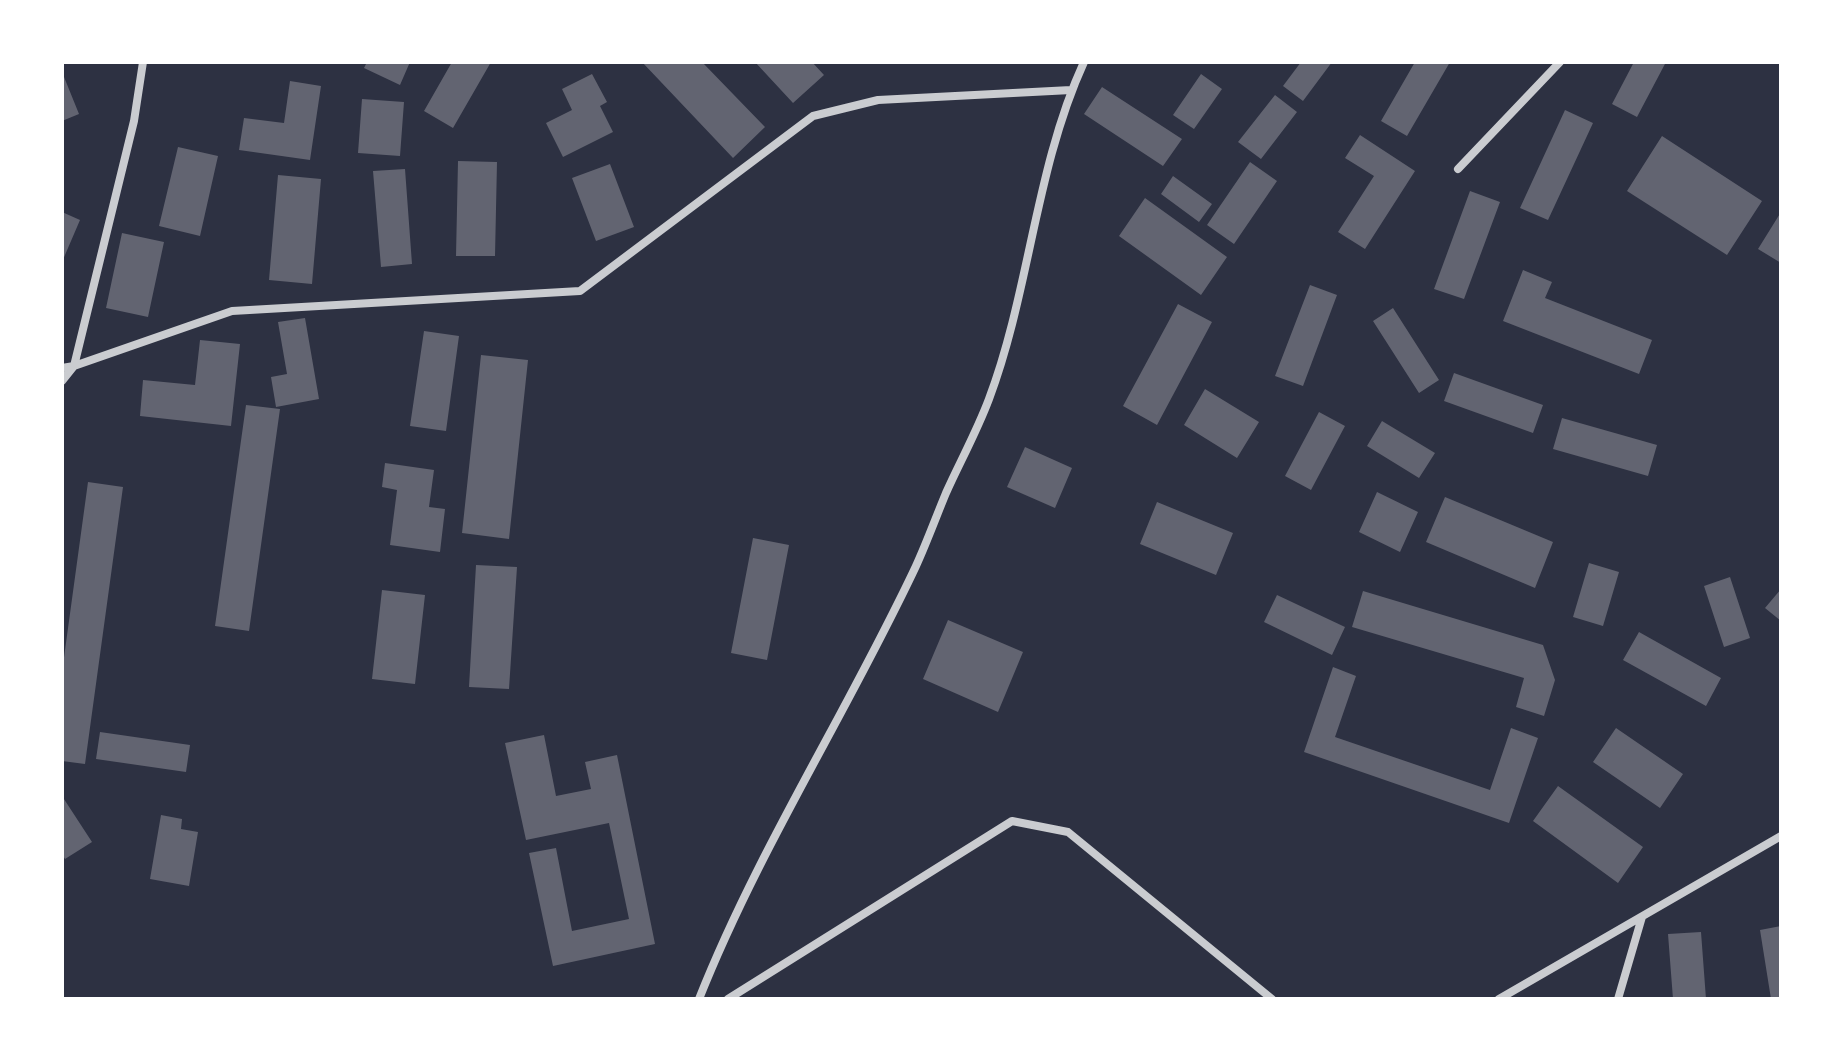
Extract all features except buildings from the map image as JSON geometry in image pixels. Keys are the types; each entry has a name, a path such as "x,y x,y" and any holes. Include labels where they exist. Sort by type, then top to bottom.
{"street":[{"path":"62,381 74,366 134,121 143,62"},
{"path":"699,999 725,933 769,844 917,565 989,399 1014,311 1050,157 1071,90 1084,62"},
{"path":"1458,169 1560,62"},
{"path":"62,368 232,311 580,291 813,116 878,100 1071,90"},
{"path":"728,999 1012,821 1068,832 1272,999"},
{"path":"1499,999 1781,836"},
{"path":"1618,999 1642,917"}]}
